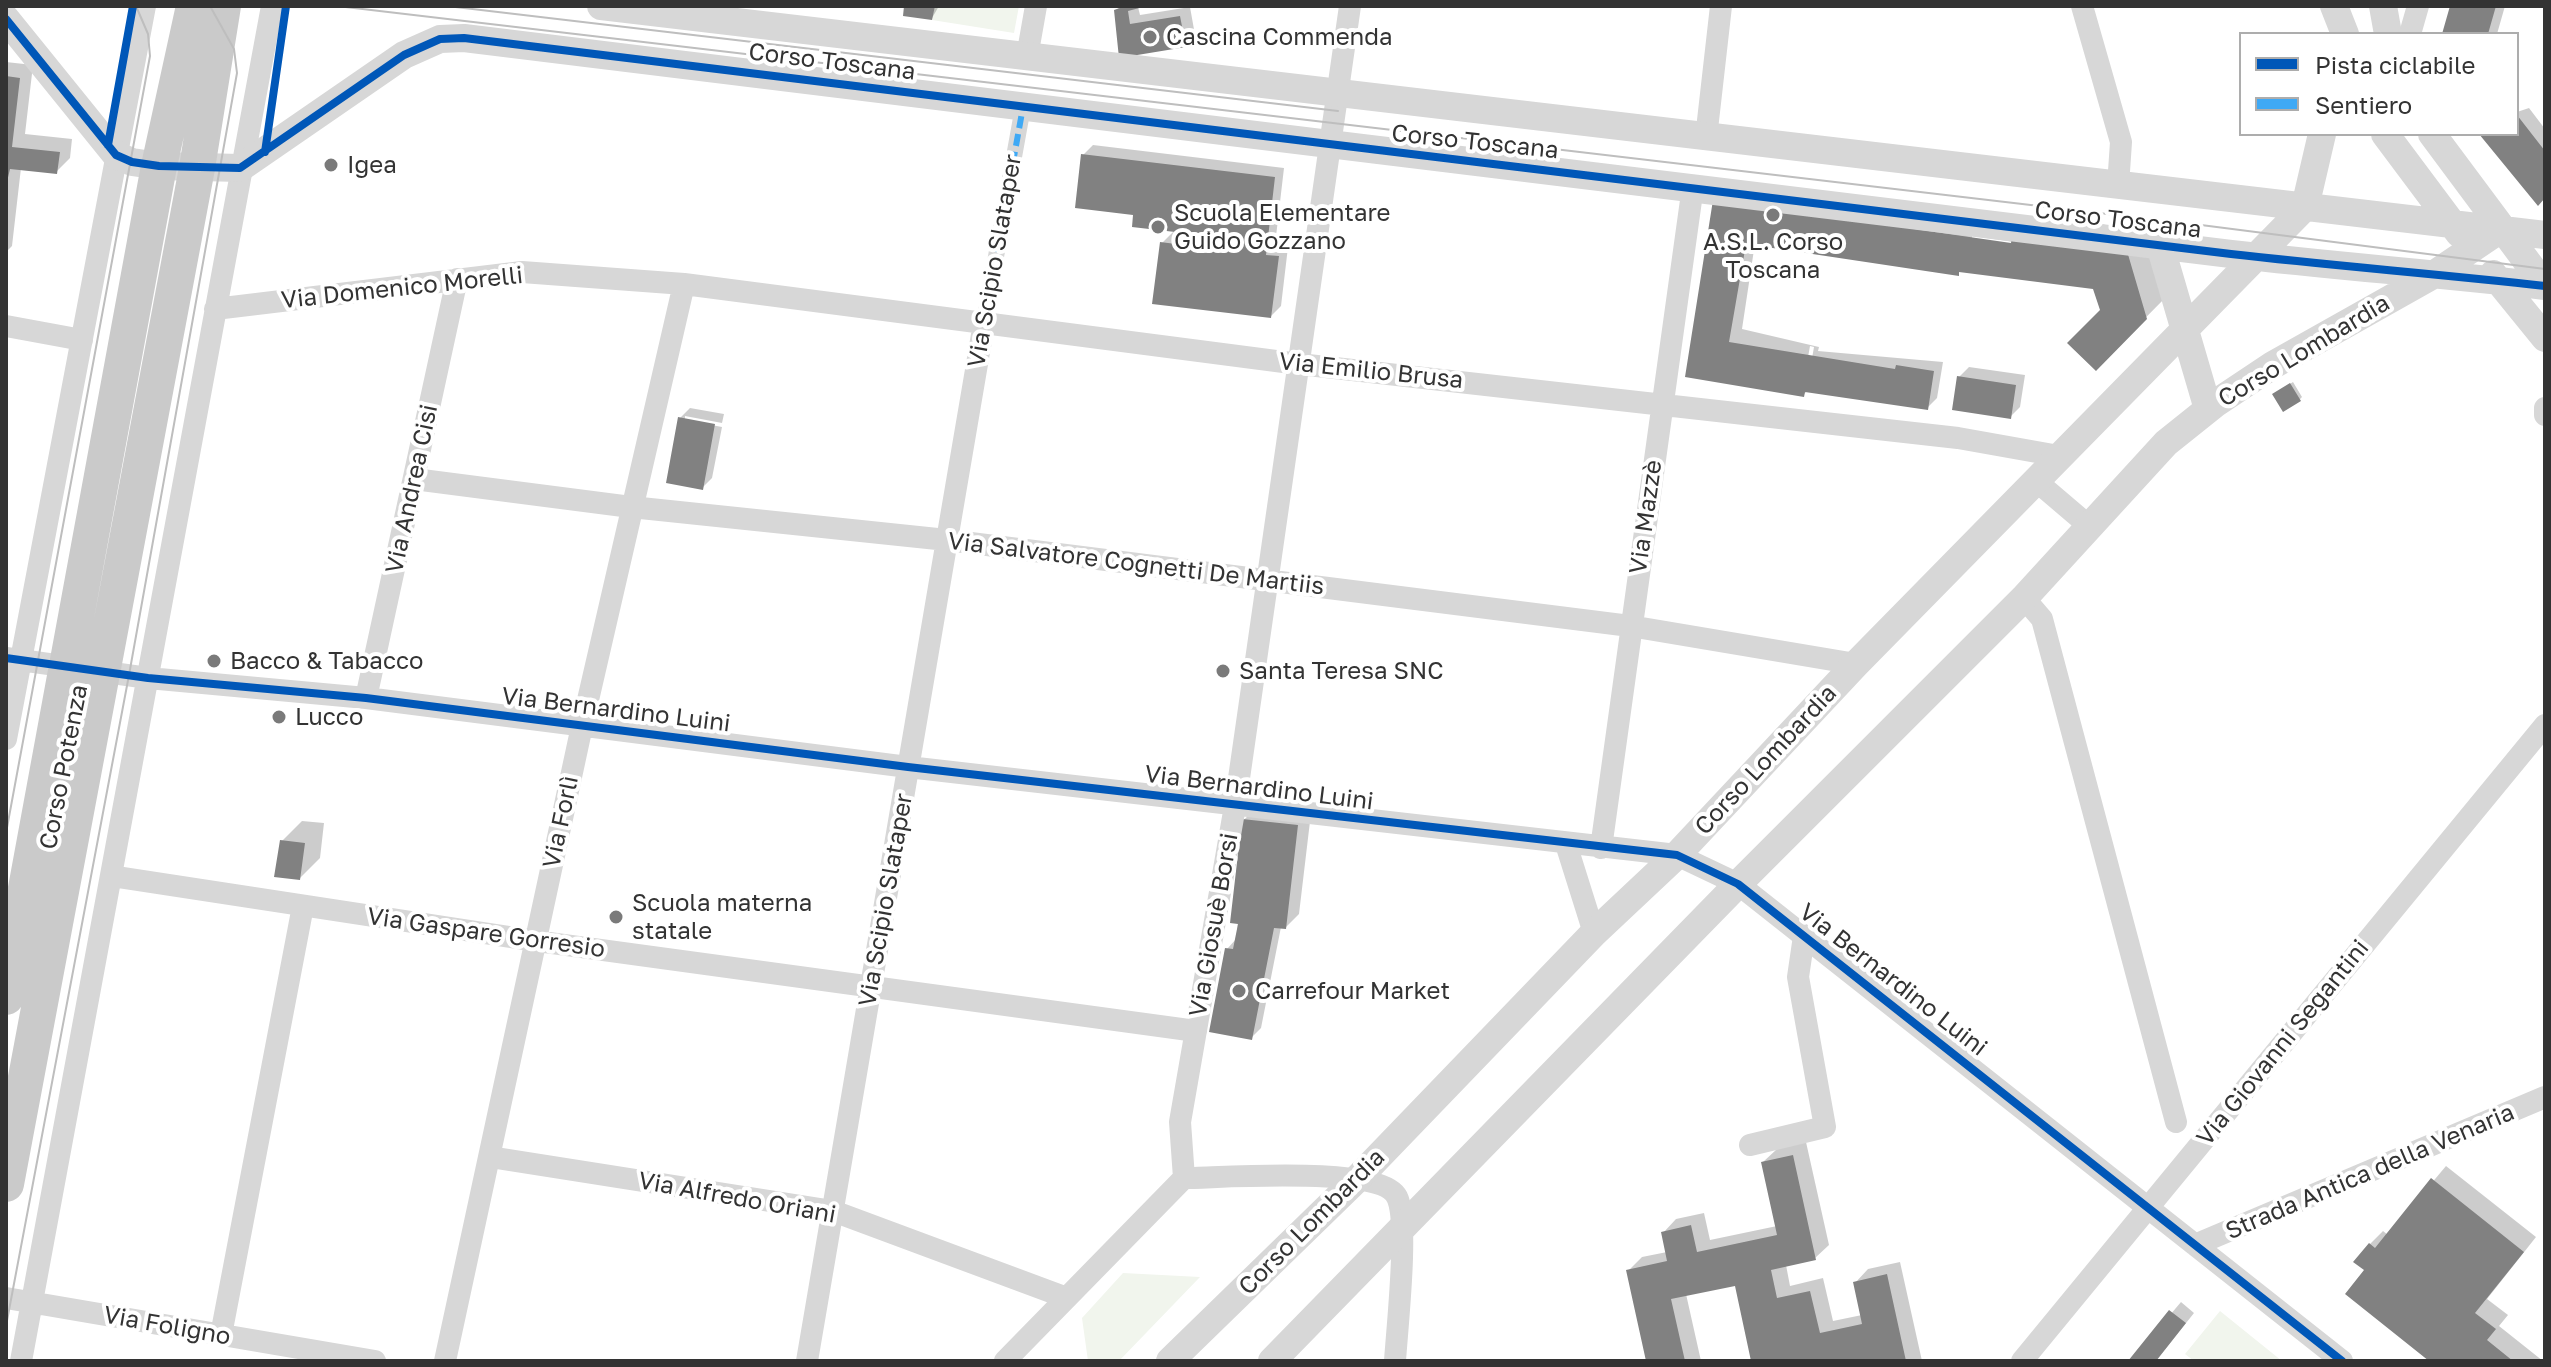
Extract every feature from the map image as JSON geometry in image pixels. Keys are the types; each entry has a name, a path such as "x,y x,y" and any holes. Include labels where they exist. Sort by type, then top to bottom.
{"main road":[{"name":"Corso Potenza","path":"6,997 159,166 194,6"},
{"name":"Corso Potenza","path":"6,1184 197,168 223,6"}],"street":[{"path":"6,739 14,659 82,340 145,6"},
{"path":"21,1361 272,6"},
{"name":"Corso Toscana","path":"601,6 742,14 1027,57 2545,235"},
{"path":"1027,57 1036,6"},
{"name":"Via Giosuè Borsi","path":"1184,1178 1180,1122 1235,806 1350,6"},
{"path":"1706,138 1721,6"},
{"path":"2082,6 2121,142 2118,186"},
{"path":"2383,6 2388,32"},
{"path":"2411,32 2418,6"},
{"path":"6,19 116,155 132,162 159,166 240,168"},
{"name":"Corso Toscana","path":"240,168 404,55 440,39 464,38 2255,257 2545,286"},
{"name":"Via Scipio Slataper","path":"807,1361 1023,107"},
{"path":"2305,207 2322,136"},
{"path":"2386,136 2452,225 2545,338"},
{"path":"2433,136 2545,286"},
{"name":"Via Mazzè","path":"1601,848 1693,186"},
{"name":"Corso Lombardia","path":"1170,1361 1357,1179 1594,933 1677,855 1856,664 2305,207"},
{"name":"Corso Lombardia","path":"1272,1361 1738,884 2024,598 2166,443 2208,409 2273,365 2433,275 2501,229"},
{"path":"2160,245 2208,409"},
{"name":"Via Domenico Morelli","path":"215,309 522,272 684,284"},
{"name":"Via Andrea Cisi","path":"366,698 457,279"},
{"name":"Via Emilio Brusa","path":"684,284 1299,364 1958,438 2059,456"},
{"name":"Via Forlì","path":"445,1361 582,726 684,284"},
{"path":"6,326 82,340"},
{"path":"2545,408 2545,415"},
{"name":"Via Salvatore Cognetti De Martiis","path":"414,479 631,507 947,540 1630,626 1856,664"},
{"path":"2035,480 2089,526"},
{"path":"2024,598 2042,619 2176,1122"},
{"name":"Via Bernardino Luini","path":"14,659 148,678 366,698 908,767 1677,855 1738,884 2342,1361"},
{"name":"Via Giovanni Segantini","path":"2029,1358 2148,1206 2545,725"},
{"path":"1566,844 1594,933"},
{"name":"Via Gaspare Gorresio","path":"111,876 536,941 1196,1031"},
{"path":"221,1335 303,906"},
{"path":"1750,1145 1825,1127 1798,977 1804,936"},
{"name":"Strada Antica della Venaria","path":"2195,1245 2545,1097"},
{"name":"Via Alfredo Oriani","path":"490,1157 833,1211 1067,1298"},
{"path":"1005,1361 1184,1178 1357,1179 1387,1186 1397,1195 1401,1227 1395,1361"},
{"name":"Via Foligno","path":"6,1298 375,1361"}],"shaded area":[{"path":"935,6 1019,6 1014,33 932,20"},
{"path":"1123,1273 1200,1277 1119,1361 1088,1361 1082,1318"},
{"path":"2220,1311 2282,1361 2194,1361 2185,1354"}],"building":[{"path":"904,6 935,6 932,20 903,16"},
{"name":"Cascina Commenda","path":"1126,6 1147,6 1128,11 1130,24 1180,16 1186,47 1119,58 1114,10"},
{"path":"2450,6 2496,6 2489,32 2443,32"},
{"path":"6,76 20,78 12,147 60,152 57,174 10,169 6,186"},
{"path":"2519,118 2545,151 2545,198 2538,206 2481,136 2519,136"},
{"path":"1081,154 1275,177 1266,255 1279,256 1271,318 1152,304 1160,242 1200,247 1201,235 1132,227 1133,215 1075,208"},
{"path":"1713,200 2011,243 2012,236 2127,251 2147,319 2096,371 2067,343 2100,310 2093,289 1959,272 1959,276 1746,244 1729,342 1895,369 1896,365 1934,371 1928,410 1805,392 1804,397 1685,377"},
{"path":"1957,376 2016,385 2011,419 1952,410"},
{"path":"2290,383 2301,401 2283,412 2272,394"},
{"path":"678,417 715,424 703,490 666,483"},
{"path":"1242,819 1298,825 1286,929 1274,928 1252,1040 1209,1032 1225,948 1233,949 1238,924 1230,923"},
{"path":"280,840 305,843 300,880 274,877"},
{"path":"1793,1155 1816,1260 1771,1270 1777,1298 1810,1291 1820,1333 1862,1324 1853,1282 1887,1274 1906,1361 1751,1361 1735,1286 1671,1299 1685,1361 1646,1361 1626,1270 1667,1261 1661,1232 1691,1225 1697,1252 1777,1235 1761,1162"},
{"path":"2431,1178 2524,1252 2475,1313 2496,1329 2487,1340 2513,1361 2429,1361 2345,1294 2364,1270 2353,1262 2369,1243 2375,1248"},
{"path":"2169,1310 2186,1323 2156,1361 2128,1361"}],"tram line":[{"path":"6,833 150,56 148,34 136,6"},
{"path":"6,1326 129,675 237,73 234,49 210,6"},
{"path":"337,6 2201,225 2545,269"},
{"path":"447,6 1338,111"}],"marked path":[{"path":"984,323 1023,107"}],"cycle path":[{"path":"108,145 133,6"},
{"path":"265,152 286,6"},
{"path":"6,19 116,155 132,162 159,166 240,168 404,55 440,39 464,38 2231,254 2545,286"},
{"path":"6,658 148,678 366,698 908,767 1677,855 1738,884 2342,1361"}],"place":[{"name":"Cascina Commenda","path":"1150,37"},
{"name":"Igea","path":"331,165"},
{"name":"A.S.L. Corso Toscana","path":"1773,215"},
{"name":"Scuola Elementare Guido Gozzano","path":"1158,227"},
{"name":"Bacco & Tabacco","path":"214,661"},
{"name":"Santa Teresa SNC","path":"1223,671"},
{"name":"Lucco","path":"279,717"},
{"name":"Scuola materna statale","path":"616,917"},
{"name":"Carrefour Market","path":"1239,991"}]}
